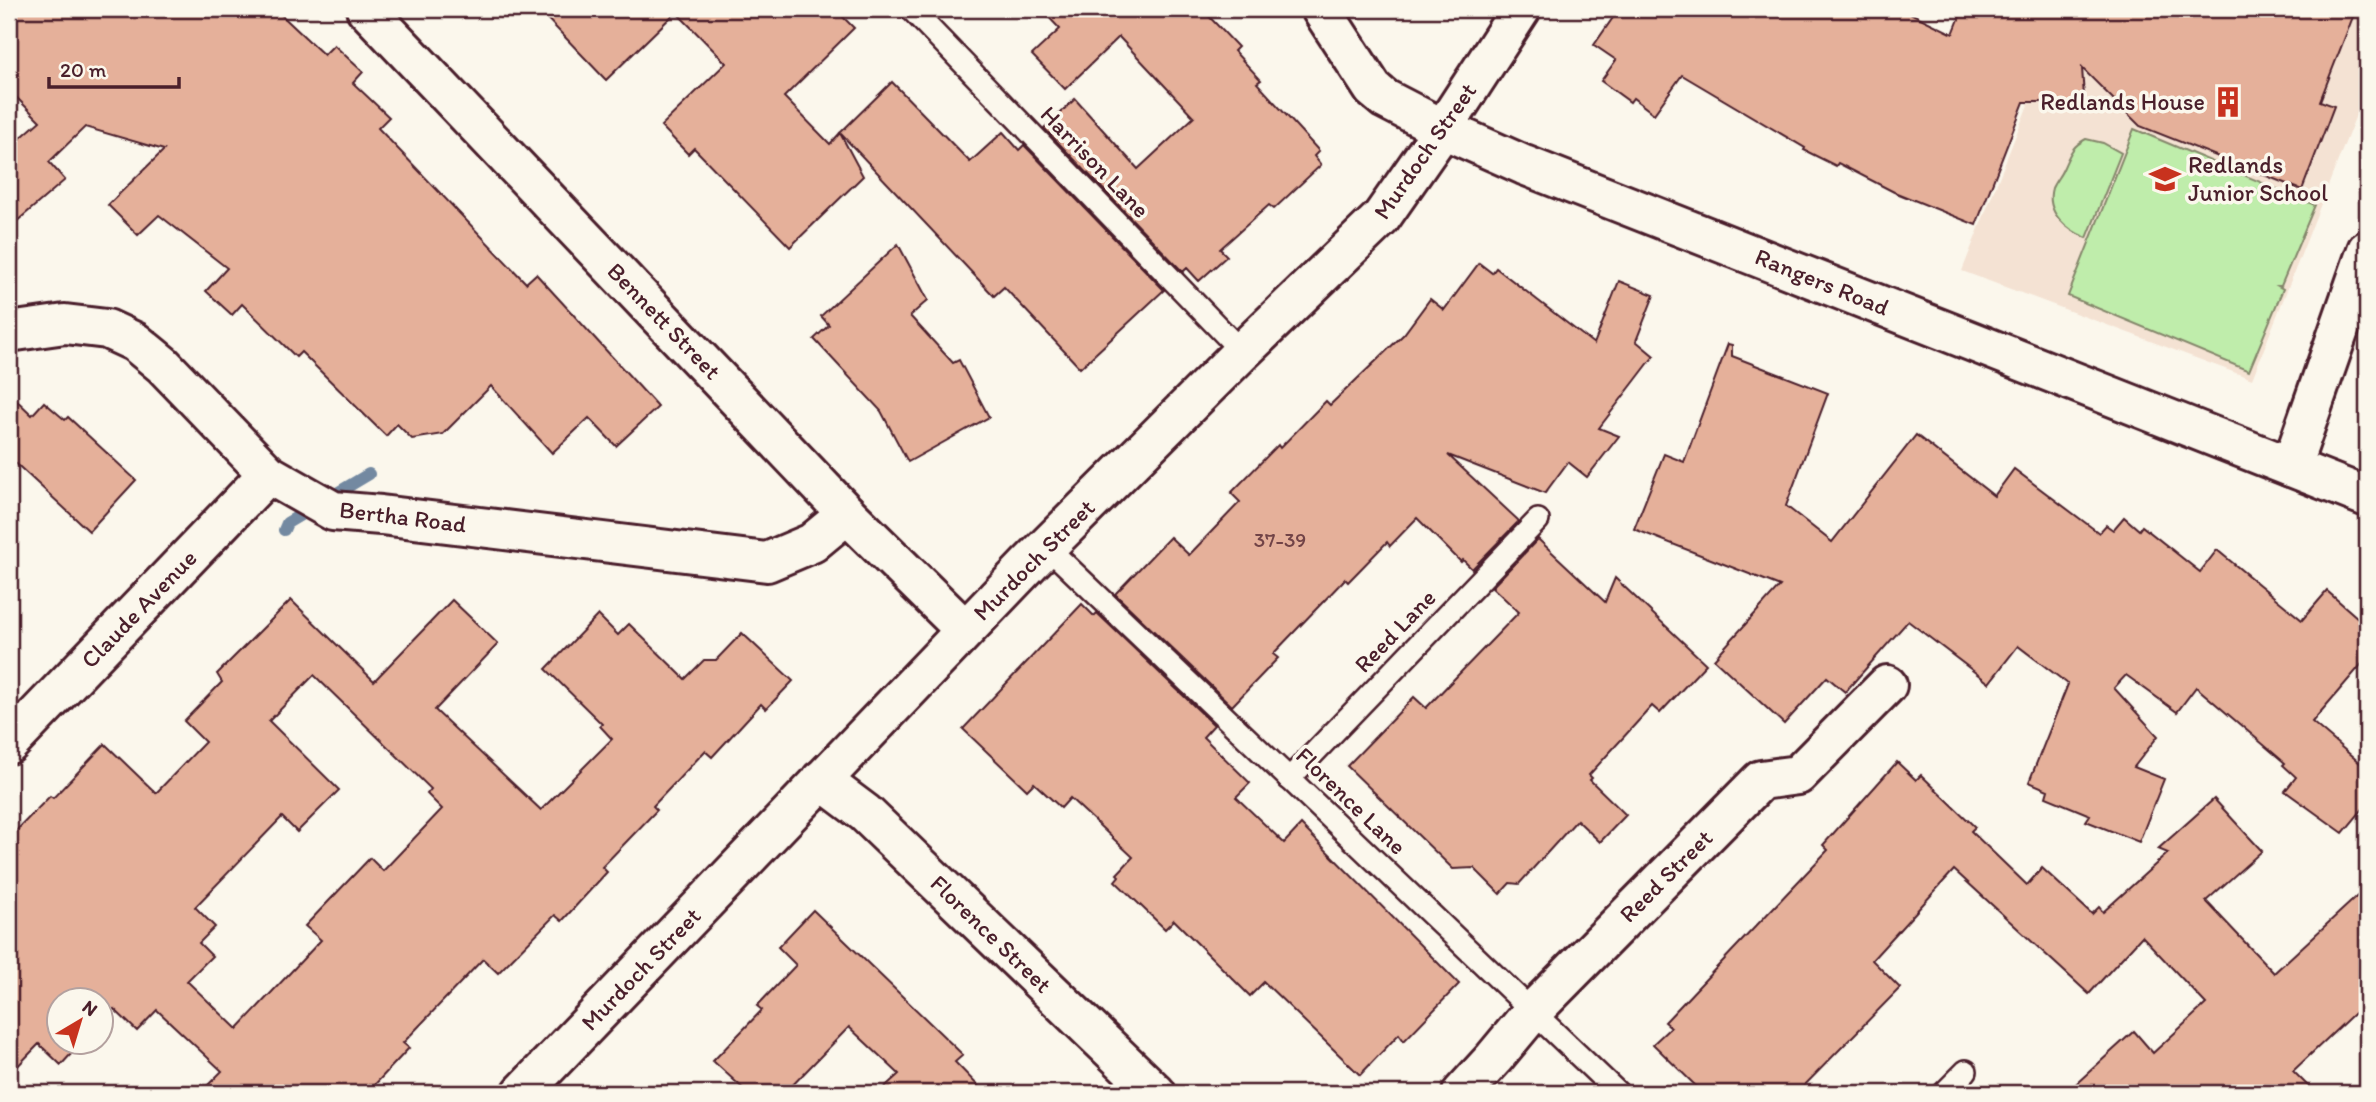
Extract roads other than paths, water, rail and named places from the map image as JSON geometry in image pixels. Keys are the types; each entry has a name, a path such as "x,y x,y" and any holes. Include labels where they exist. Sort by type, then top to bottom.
{"street":[{"name":"Bennett Street","path":"366,9 847,514 965,630"},
{"name":"Rangers Road","path":"1321,9 1373,89 1385,99 1443,129 1524,165 2367,498"},
{"name":"Murdoch Street","path":"522,1093 965,630 1242,352 1381,218 1521,9"},
{"path":"2291,467 2367,250"},
{"name":"Bertha Road","path":"9,332 65,324 107,329 135,342 163,365 268,474 333,511 767,562 811,543 847,514"},
{"name":"Claude Avenue","path":"9,744 268,474"},
{"name":"Reed Street","path":"1462,1093 1533,1011 1760,780 1798,775 1886,685"},
{"name":"Florence Street","path":"821,780 865,813 1156,1093"}],"lane":[{"name":"Harrison Lane","path":"911,9 1242,352"},
{"name":"Reed Lane","path":"1289,779 1538,520"},
{"name":"Florence Lane","path":"1047,547 1618,1093"},
{"path":"1944,1093 1966,1071"}],"waterway":[{"path":"284,530 287,523 369,474"}],"place":[{"name":"Redlands House","path":"2228,102"},
{"name":"Redlands Junior School","path":"2165,179"}]}
